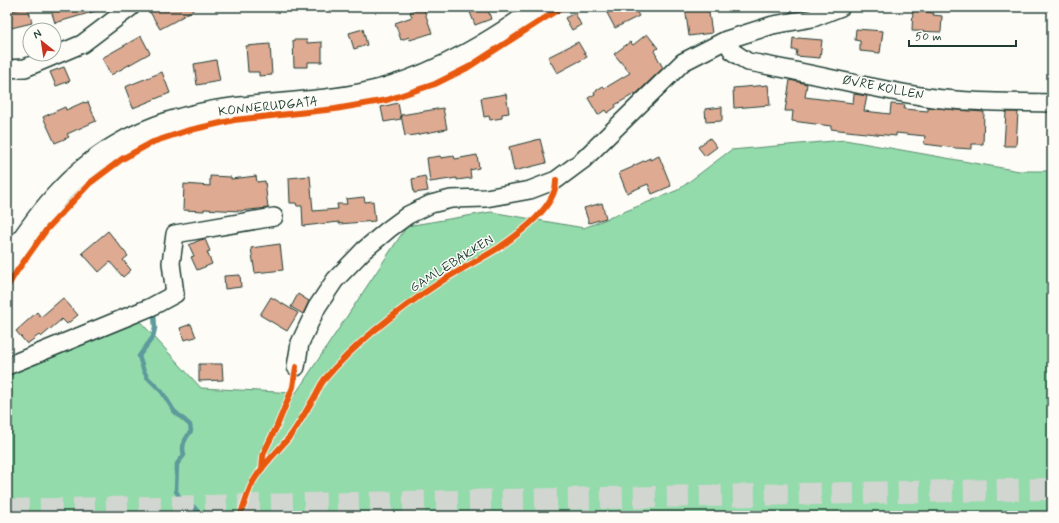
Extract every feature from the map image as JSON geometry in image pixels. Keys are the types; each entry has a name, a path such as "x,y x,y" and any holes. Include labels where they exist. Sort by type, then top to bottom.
{"main road":[{"name":"KONNERUDGATA","path":"7,264 35,223 68,185 97,160 130,139 161,126 191,117 236,110 336,99 399,85 424,76 465,56 494,39 542,7"}],"street":[{"path":"7,69 25,68 82,44 131,7"},
{"path":"296,367 300,342 317,307 335,280 364,250 389,228 408,215 432,204 451,199 486,198 530,190 556,180 583,160 683,62 726,40 773,25 813,18 841,7"},
{"name":"ØVRE KOLLEN","path":"726,40 733,52 748,62 882,89 928,97 964,101 1052,103"},
{"path":"7,366 151,307 175,294 171,263 175,234 274,217"}],"green space":[{"path":"845,140 1019,171 1052,171 1052,516 7,516 7,368 136,317 201,388 296,393 407,226 491,212 584,228 678,190 731,150"}],"building":[{"path":"28,7 32,22 22,22 22,25 7,29 7,12"},
{"path":"50,7 99,7 99,10 55,22"},
{"path":"147,7 198,7 160,29"},
{"path":"423,7 432,33 410,40 409,37 401,40 395,23 412,17 410,12"},
{"path":"468,7 487,7 491,19 475,25"},
{"path":"618,7 634,7 639,16 615,28 607,13"},
{"path":"685,7 708,7 712,33 689,36"},
{"path":"913,7 925,7 925,12 942,16 941,32 912,31"},
{"path":"575,13 581,25 572,30 565,18"},
{"path":"363,29 367,45 354,49 349,33"},
{"path":"856,29 883,31 880,53 860,51 860,41 855,40"},
{"path":"647,34 658,48 654,51 663,68 636,94 615,105 616,107 607,113 605,110 598,115 588,98 595,94 594,92 603,86 605,88 630,73 614,54 630,42 633,45"},
{"path":"141,36 150,53 111,75 102,58"},
{"path":"793,38 822,40 820,58 796,56 797,50 792,50"},
{"path":"293,40 307,40 307,43 322,42 322,62 308,62 308,67 294,67"},
{"path":"578,42 587,57 557,73 548,57"},
{"path":"270,44 272,75 259,76 259,72 248,72 246,46"},
{"path":"216,60 220,81 197,85 194,64"},
{"path":"64,67 70,81 56,86 50,72"},
{"path":"162,72 170,93 133,108 125,87"},
{"path":"790,80 807,84 805,97 853,103 854,94 867,96 864,111 890,114 891,104 905,105 904,109 928,111 928,107 984,112 983,144 972,144 972,149 956,148 924,144 925,136 896,133 896,136 856,132 831,129 831,126 792,121 793,111 785,111"},
{"path":"768,85 770,105 734,108 733,88"},
{"path":"506,94 509,113 502,114 502,118 490,120 489,116 484,117 481,98"},
{"path":"84,102 88,102 96,121 67,134 69,137 55,143 43,117 65,107 66,110"},
{"path":"398,103 401,119 384,122 381,107"},
{"path":"722,107 722,121 706,122 705,109"},
{"path":"443,108 447,129 405,136 401,115"},
{"path":"1006,112 1018,112 1016,146 1004,146"},
{"path":"710,138 717,147 705,156 698,147"},
{"path":"540,139 546,163 514,171 509,147"},
{"path":"477,155 479,168 470,170 471,178 457,180 457,178 430,182 427,158 454,156 455,159"},
{"path":"659,156 671,186 652,194 648,184 627,193 619,173 650,158 650,160"},
{"path":"210,176 231,177 231,179 256,176 257,182 265,181 268,208 240,211 204,209 204,211 183,210 184,184 210,186"},
{"path":"310,176 313,211 338,209 337,204 347,204 346,199 364,197 365,202 373,201 375,221 339,224 339,222 303,226 302,206 297,206 296,203 290,203 289,178"},
{"path":"425,176 428,191 414,193 412,179"},
{"path":"602,203 606,218 589,223 584,208"},
{"path":"108,231 128,256 123,260 131,270 123,277 110,262 99,272 82,253"},
{"path":"205,239 210,251 207,252 212,264 197,270 191,257 194,256 189,245"},
{"path":"280,244 283,270 255,273 251,248"},
{"path":"240,275 241,287 225,289 224,276"},
{"path":"298,294 309,301 303,314 291,307"},
{"path":"271,297 298,313 287,331 260,315"},
{"path":"63,298 78,315 67,324 62,319 41,337 39,335 27,344 16,331 37,312 41,317"},
{"path":"191,324 196,337 184,340 180,328"},
{"path":"199,364 222,364 223,380 199,381"}],"waterway":[{"path":"154,314 155,328 153,337 139,356 147,377 162,392 174,411 190,425 191,431 185,439 183,445 184,455 177,464 176,491 181,500 192,505 202,516"}],"tunnel":[{"path":"7,510 1052,489"}],"cycle path":[{"path":"7,287 47,229 90,183 122,159 153,142 186,131 234,120 335,109 387,100 435,84 467,68 562,7"},
{"name":"GAMLEBAKKEN","path":"240,516 253,481 291,435 323,382 350,352 394,314 442,281 500,247 527,227 544,209 555,190 556,180"},
{"path":"262,469 264,452 277,426 293,387 296,367"}]}
